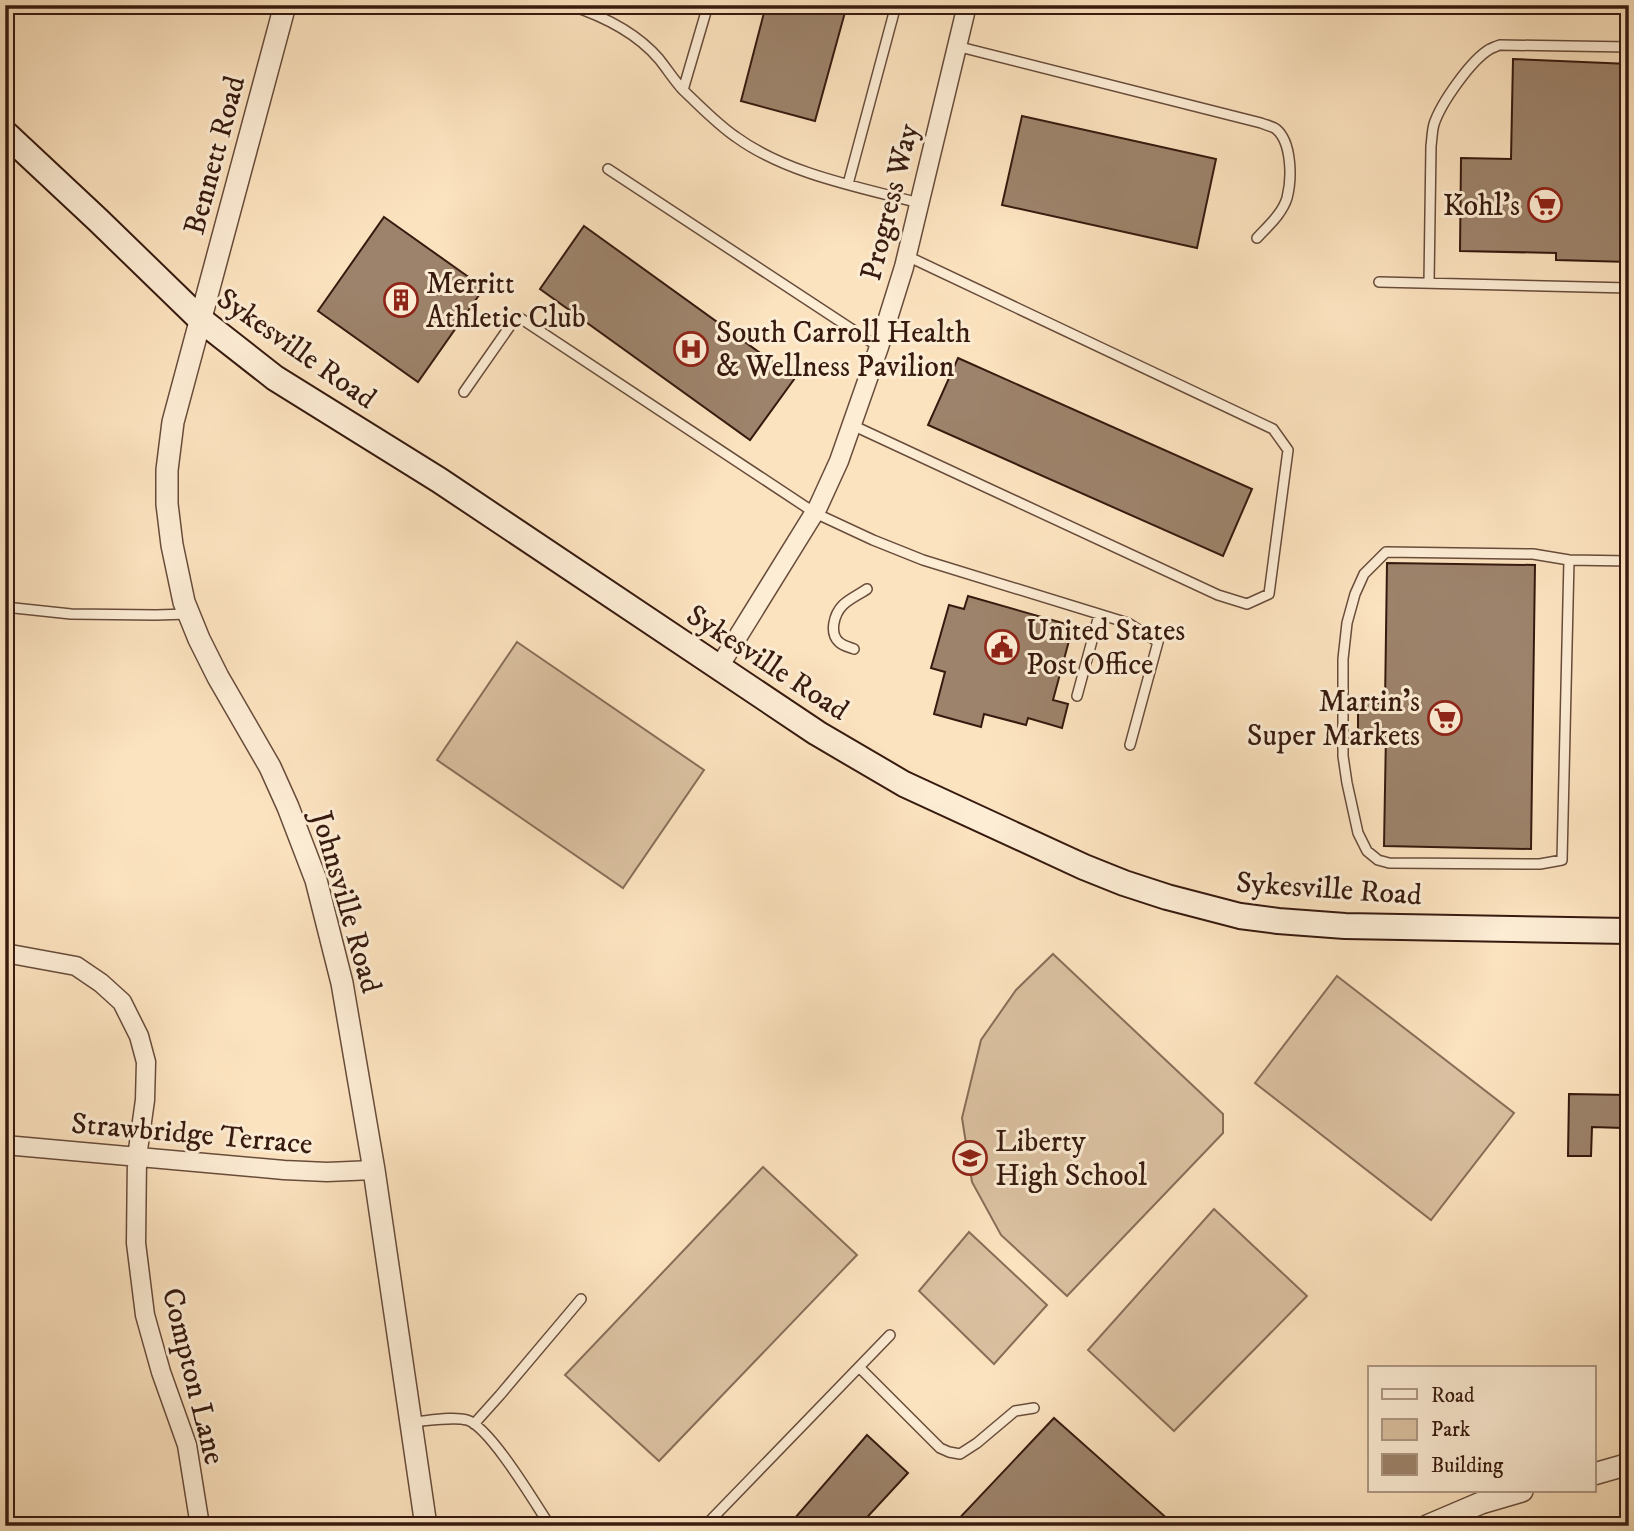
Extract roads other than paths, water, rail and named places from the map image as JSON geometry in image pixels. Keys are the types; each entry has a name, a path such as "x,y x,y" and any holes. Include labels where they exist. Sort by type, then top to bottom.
{"main road":[{"name":"Sykesville Road","path":"5,133 201,320 275,378 439,480 817,733 904,784 1084,867 1167,897 1240,916 1345,926 1629,932"}],"street":[{"name":"Bennett Road","path":"201,320 285,5"},
{"name":"Progress Way","path":"719,667 815,513 839,461 907,256 967,5"},
{"name":"Johnsville Road","path":"201,320 173,422 167,470 167,504 172,545 184,601 198,639 270,767 289,807 316,880 342,983 374,1170 426,1526"},
{"name":"Compton Lane","path":"5,953 76,966 122,1002 139,1036 146,1062 145,1100 138,1157 136,1243 145,1315 161,1372 187,1445 200,1526"},
{"name":"Strawbridge Terrace","path":"5,1145 284,1170 374,1170"},
{"path":"1596,1473 1629,1464"},
{"path":"1427,1526 1480,1503 1518,1492"}],"lane":[{"path":"569,5 633,34 658,58 683,90 736,138 761,153 787,166 919,203"},
{"path":"683,90 708,5"},
{"path":"848,184 896,5"},
{"path":"1429,283 1433,126 1452,90 1476,61 1490,49 1500,45 1629,47"},
{"path":"956,46 1275,128 1284,138 1287,148 1287,197 1274,220 1257,238"},
{"path":"608,169 879,347"},
{"path":"852,425 1218,595 1247,604 1269,594 1288,450 1273,429 907,256"},
{"path":"1379,282 1629,288"},
{"path":"464,392 517,316 815,513 923,561 1128,623 1158,642 1130,745"},
{"path":"1569,560 1562,860 1540,864 1389,863 1378,860 1367,851 1358,833 1343,756 1343,659 1347,624 1364,574 1385,552 1533,554 1569,560 1629,561"},
{"path":"854,649 841,645 836,639 833,630 835,620 844,604 867,589"},
{"path":"5,607 71,614 188,614"},
{"path":"1077,696 1099,615"},
{"path":"474,1424 581,1299"},
{"path":"705,1526 890,1335"},
{"path":"859,1367 940,1448 949,1452 960,1454 1015,1411 1034,1408"},
{"path":"411,1423 453,1419 467,1420 474,1424 492,1439 550,1526"}],"water":[{"path":"1513,5 1629,5 1629,13 1525,10"}],"place":[{"name":"Kohl's","path":"1545,205"},
{"name":"Merritt Athletic Club","path":"401,300"},
{"name":"South Carroll Health & Wellness Pavilion","path":"691,349"},
{"name":"United States Post Office","path":"1002,647"},
{"name":"Martin's Super Markets","path":"1445,718"},
{"name":"Liberty High School","path":"970,1158"}]}
